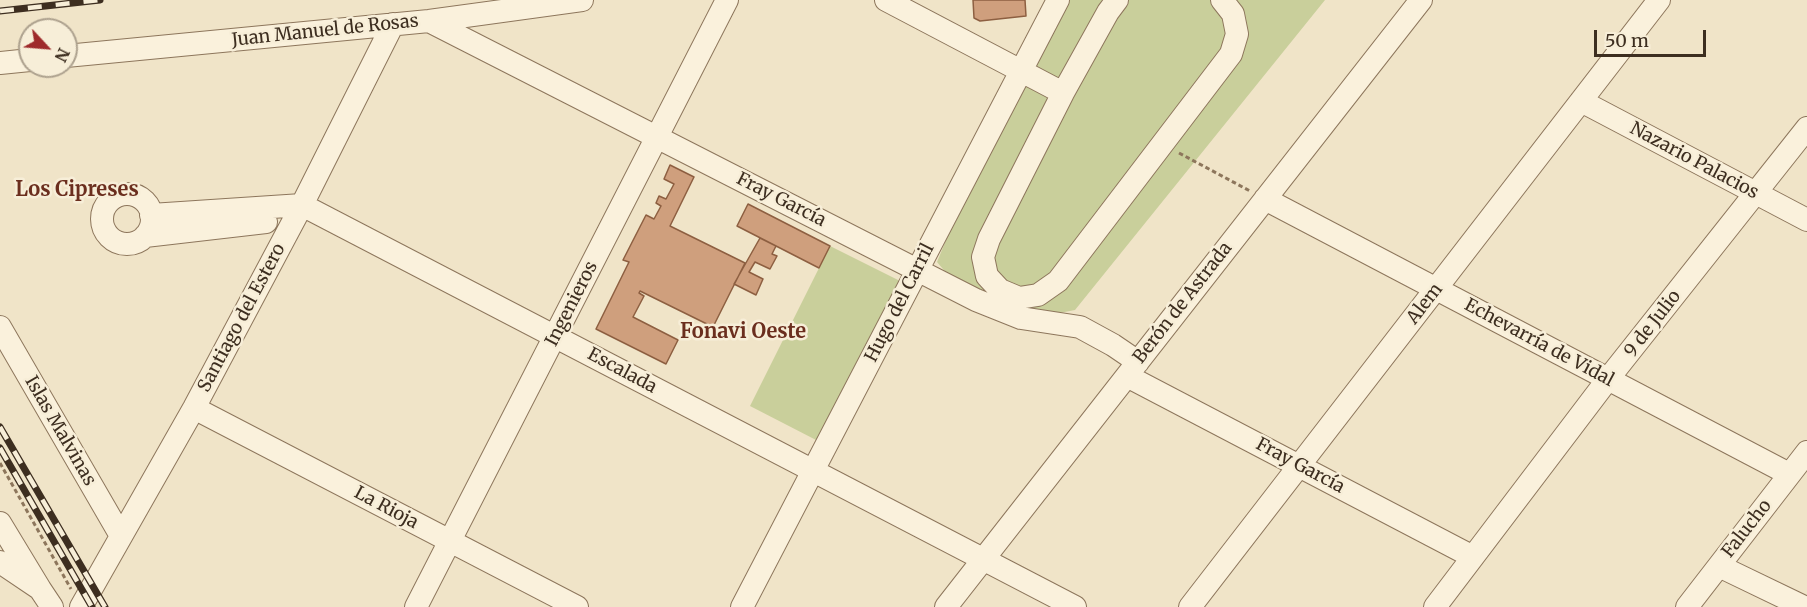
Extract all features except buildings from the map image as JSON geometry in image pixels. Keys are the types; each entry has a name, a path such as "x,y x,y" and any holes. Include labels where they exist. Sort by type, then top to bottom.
{"street":[{"name":"Juan Manuel de Rosas","path":"78,55 429,21 582,0"},
{"name":"Ingenieros","path":"416,607 727,0"},
{"path":"886,0 1063,93"},
{"name":"Hugo del Carril","path":"742,607 1058,0"},
{"path":"1117,0 1063,93 989,239 983,257 987,276 1000,290 1019,298 1038,295 1058,281 1231,54 1237,34 1233,14 1222,0"},
{"name":"Berón de Astrada","path":"946,607 1421,0"},
{"name":"Alem","path":"1190,607 1659,0"},
{"name":"Fray García","path":"429,21 976,300 1021,318 1080,327 1113,345 1132,369 1299,466 1473,556"},
{"name":"Santiago del Estero","path":"81,606 194,408 299,212 393,24"},
{"path":"0,63 18,61"},
{"name":"Nazario Palacios","path":"1581,101 1807,220"},
{"name":"9 de Julio","path":"1435,607 1608,379 1807,128"},
{"name":"Echevarría de Vidal","path":"1264,199 1789,474"},
{"path":"148,226 299,212"},
{"name":"Escalada","path":"299,212 555,336 1075,607"},
{"name":"Islas Malvinas","path":"0,327 121,536"},
{"name":"La Rioja","path":"194,408 577,607"},
{"name":"Falucho","path":"1687,607 1807,452"},
{"path":"0,523 46,598"},
{"path":"0,562 46,598"},
{"path":"1719,566 1804,607"}],"path":[{"path":"1161,144 1264,199"},
{"path":"0,462 81,606"}],"green space":[{"path":"1070,0 1325,0 1075,310 1044,316 1014,309 948,275 937,262 949,233"},
{"path":"830,246 900,281 818,441 750,406"}],"railway":[{"path":"0,11 100,0"},
{"path":"0,427 105,607"},
{"path":"0,448 92,607"}],"district":[{"name":"Los Cipreses","path":"77,190"},
{"name":"Fonavi Oeste","path":"743,332"}]}
